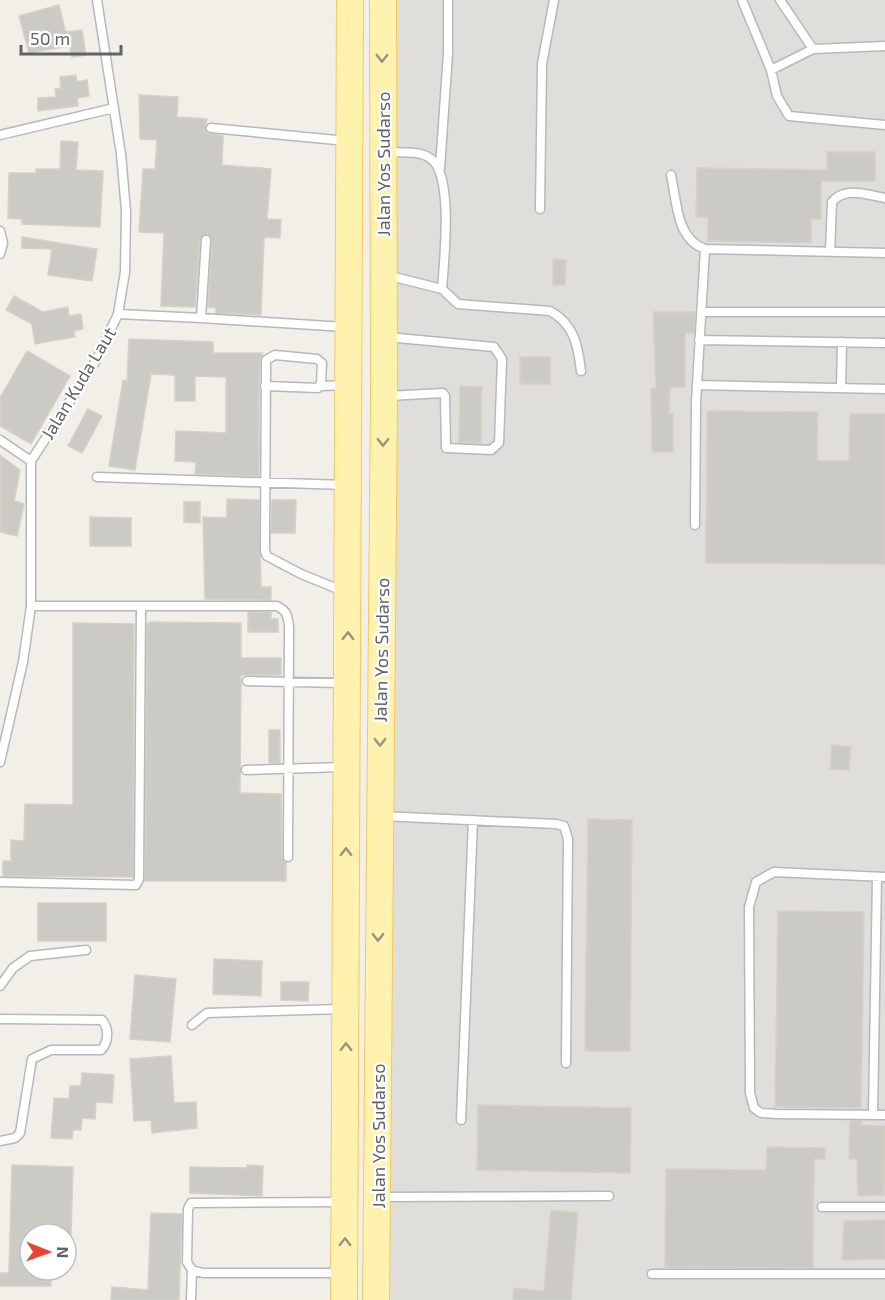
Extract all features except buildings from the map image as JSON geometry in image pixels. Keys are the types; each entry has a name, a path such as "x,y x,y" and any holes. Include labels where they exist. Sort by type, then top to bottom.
{"main road":[{"name":"Jalan Yos Sudarso","path":"344,1300 350,0"},
{"name":"Jalan Yos Sudarso","path":"376,1300 384,396 383,0"}],"lane":[{"name":"Jalan Kuda Laut","path":"31,461 97,359 118,314 125,272 126,212 114,108 97,0"},
{"path":"442,288 446,228 440,168 448,53 448,0"},
{"path":"540,209 542,64 554,0"},
{"path":"742,0 771,70 777,96 789,116 885,125"},
{"path":"780,0 813,50"},
{"path":"771,70 813,50 885,46"},
{"path":"0,135 114,108"},
{"path":"211,128 350,142"},
{"path":"382,152 421,154 432,159 440,168"},
{"path":"671,175 684,234 693,245 705,249 885,253"},
{"path":"830,252 832,202 837,196 848,192 885,198"},
{"path":"0,231 3,243 0,254"},
{"path":"201,318 206,240"},
{"path":"695,525 697,385 705,249"},
{"path":"383,274 442,288 458,304 550,311 562,317 573,332 581,371"},
{"path":"701,312 885,312"},
{"path":"118,314 349,327"},
{"path":"383,336 494,347 499,351 502,359 498,446 491,450 446,448 445,396 443,393 384,396"},
{"path":"699,340 885,343"},
{"path":"841,388 842,342"},
{"path":"320,386 320,361 275,355 266,360 265,551 267,556 301,574 349,593"},
{"path":"265,387 314,389 320,386 347,385"},
{"path":"697,385 885,389"},
{"path":"0,440 31,461 31,606 23,662 0,762"},
{"path":"97,477 348,485"},
{"path":"31,606 277,606 284,609 288,615 289,627 288,857"},
{"path":"0,882 136,885 139,879 141,606"},
{"path":"247,681 347,683"},
{"path":"246,770 346,767"},
{"path":"379,816 564,826 567,832 566,1063"},
{"path":"461,1120 473,820"},
{"path":"873,1114 881,877 774,872 756,882 749,907 750,1093 754,1108 761,1113 777,1114 885,1115"},
{"path":"0,986 13,968 30,956 86,950"},
{"path":"192,1025 207,1013 346,1010"},
{"path":"0,1019 102,1020 107,1037 106,1046 101,1050 51,1050 32,1059 20,1133 15,1138 0,1141"},
{"path":"377,1197 609,1196"},
{"path":"191,1300 192,1270 187,1262 188,1209 191,1203 345,1202"},
{"path":"822,1207 885,1207"},
{"path":"192,1270 203,1273 344,1273"},
{"path":"652,1274 885,1274"}],"shaded area":[{"path":"389,0 885,0 885,1300 386,1300"}]}
